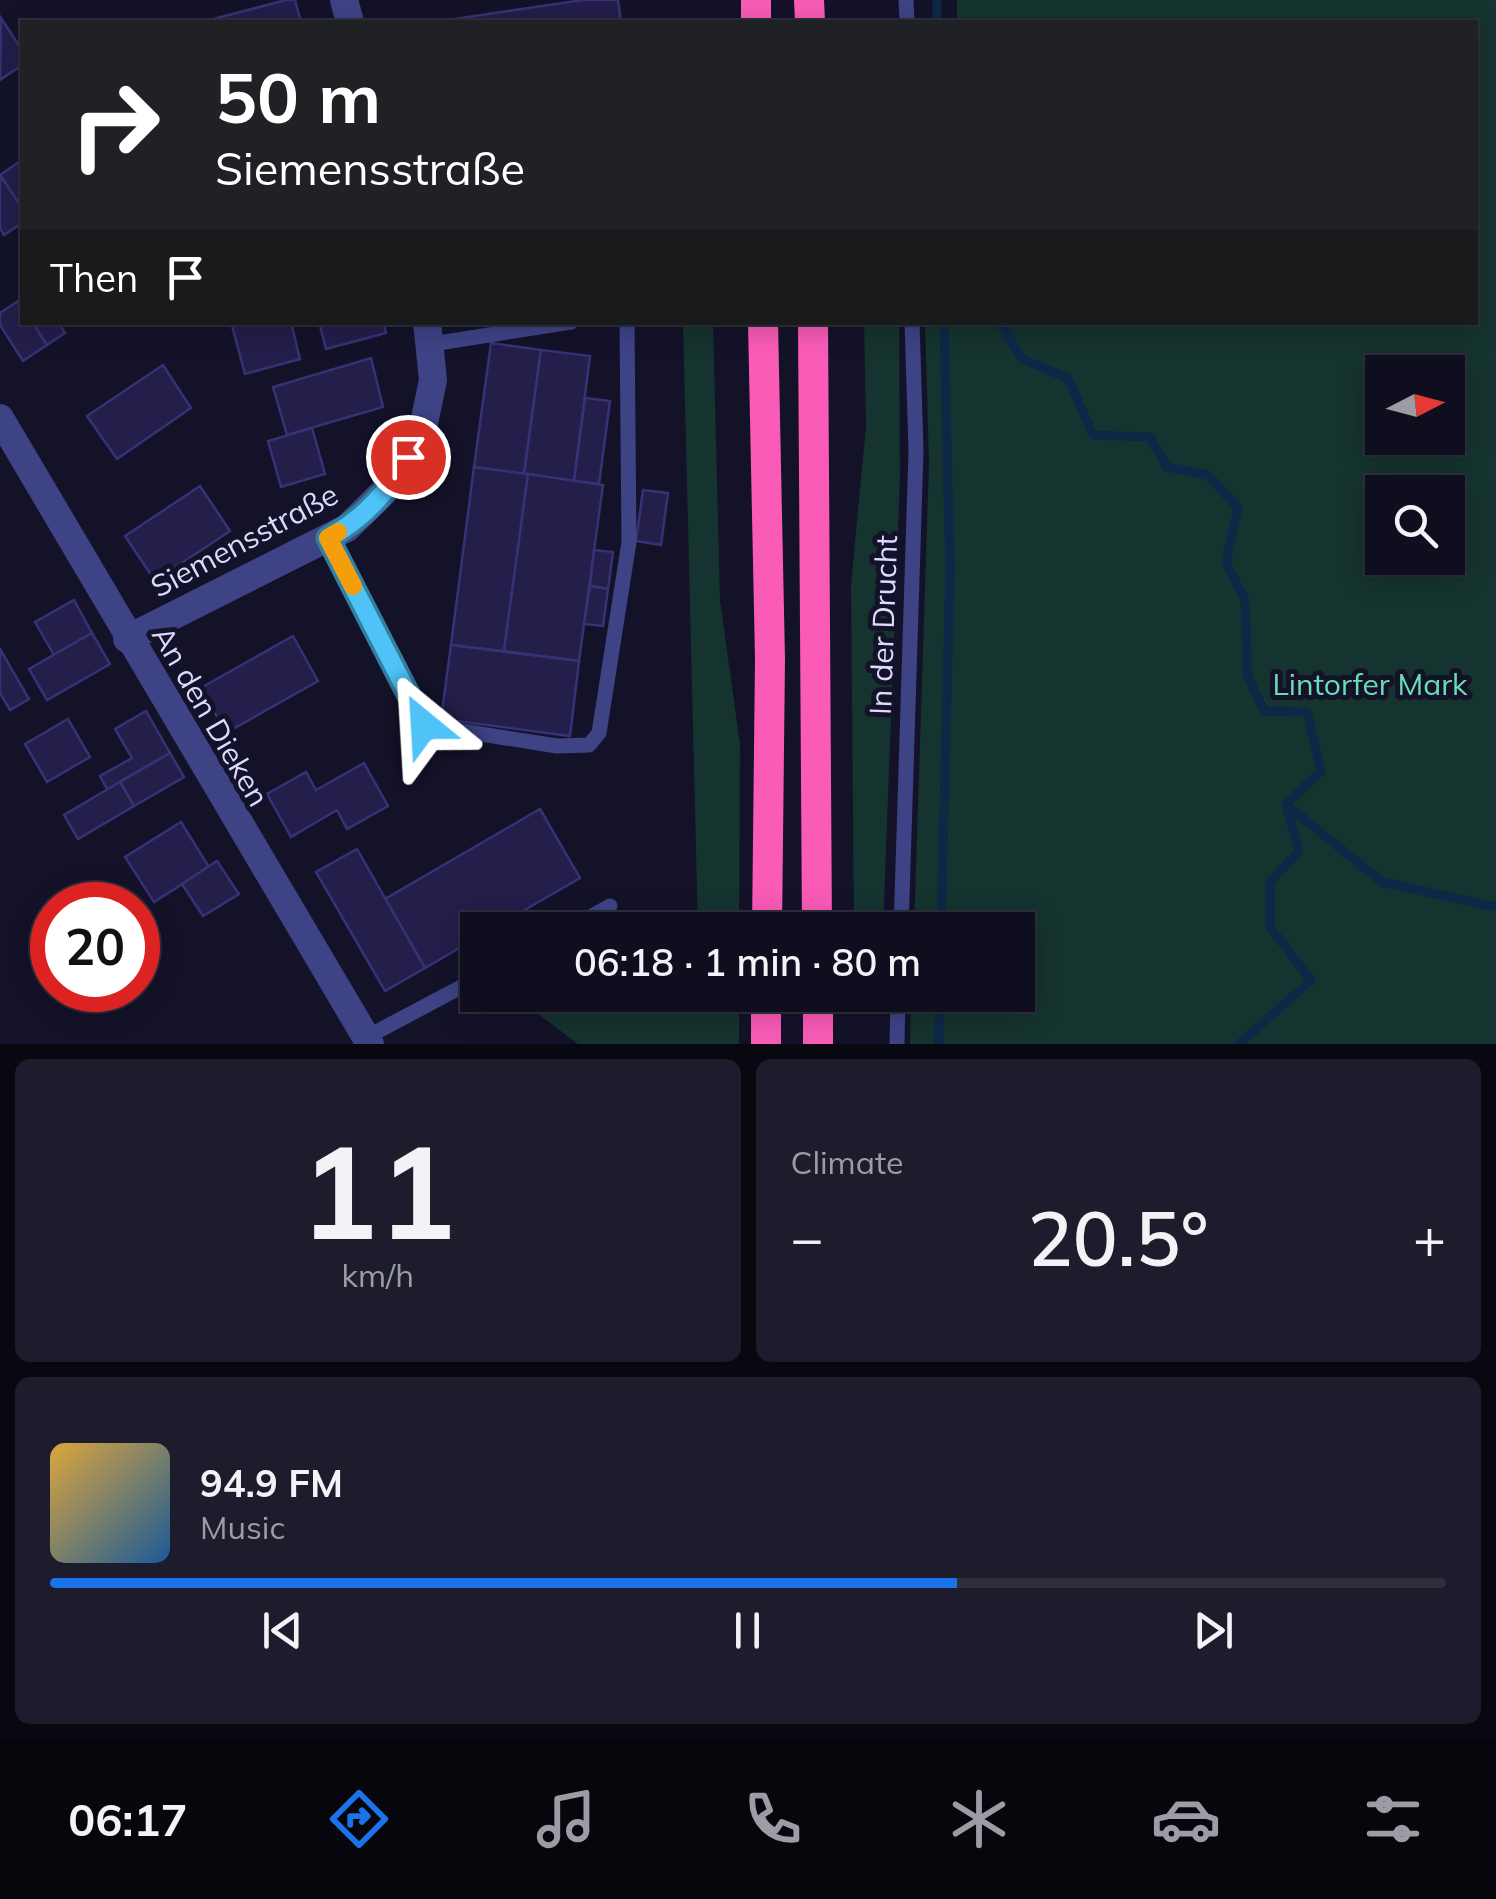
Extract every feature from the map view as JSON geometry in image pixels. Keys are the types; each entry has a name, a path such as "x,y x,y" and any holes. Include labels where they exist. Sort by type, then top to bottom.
{"highway":[{"path":"763,325 770,659 767,912"},
{"path":"813,325 817,912"},
{"path":"766,1012 766,1044"},
{"path":"818,1012 818,1044"}],"street":[{"name":"Siemensstraße","path":"127,638 348,528 395,481 422,433 434,380 428,337"},
{"name":"An den Dieken","path":"0,418 368,1041"}],"lane":[{"path":"428,337 542,325"},
{"path":"328,538 424,725 556,746 589,745 599,733 629,542 627,325"},
{"name":"In der Drucht","path":"901,912 916,451 912,325"},
{"path":"599,912 610,906"},
{"path":"368,1041 460,988"},
{"path":"897,1044 898,1012"}],"green space":[{"name":"Lintorfer Mark","path":"957,0 1496,0 1496,1044 910,1044 911,1012 1035,1012 1035,912 915,912 929,463 925,325 1478,325 1478,20 957,20"},
{"path":"683,325 713,325 720,600 740,744 739,912 698,912"},
{"path":"864,325 899,325 900,478 884,912 854,912 851,585 866,426"},
{"path":"739,1012 739,1044 578,1044 537,1013"}],"building":[{"path":"295,0 300,20 210,20"},
{"path":"583,0 618,0 621,20 448,20"},
{"path":"1,18 20,47 20,66 0,80"},
{"path":"20,161 20,205 0,175"},
{"path":"0,175 20,205 20,224 4,235 0,228"},
{"path":"18,301 20,325 34,325 47,345 23,361 0,325 0,313"},
{"path":"34,325 60,325 65,333 47,345"},
{"path":"232,325 292,325 300,359 245,374"},
{"path":"320,325 385,325 386,333 326,349"},
{"path":"491,343 541,350 524,474 474,467"},
{"path":"541,350 590,356 574,481 524,474"},
{"path":"371,358 383,407 287,435 273,387"},
{"path":"163,365 191,408 117,459 87,416"},
{"path":"585,398 610,401 599,484 574,481"},
{"path":"312,428 325,474 281,487 268,441"},
{"path":"474,467 528,474 504,651 451,645"},
{"path":"528,474 603,485 579,661 504,651"},
{"path":"200,486 230,531 155,581 125,536"},
{"path":"643,490 668,493 661,545 636,541"},
{"path":"594,550 613,552 608,589 590,586"},
{"path":"590,586 608,589 603,626 584,624"},
{"path":"74,600 92,633 54,655 35,622"},
{"path":"92,633 110,664 47,700 29,669"},
{"path":"293,636 318,681 226,733 201,688"},
{"path":"451,645 579,661 570,736 441,719"},
{"path":"0,649 29,699 10,710 0,693"},
{"path":"146,711 170,753 107,789 100,776 132,758 115,729"},
{"path":"68,719 90,757 47,782 25,744"},
{"path":"170,753 184,777 134,806 120,782"},
{"path":"364,763 388,806 347,829 337,810 291,837 267,794 306,772 316,790"},
{"path":"120,782 134,806 78,839 64,815"},
{"path":"540,809 580,878 521,912 460,912 460,948 425,968 385,899"},
{"path":"181,822 209,867 160,898 160,882 141,882 125,857"},
{"path":"357,849 425,968 385,991 316,872"},
{"path":"217,861 239,894 203,916 182,884"}],"waterway":[{"path":"937,0 937,20"},
{"path":"941,912 950,572 944,325"},
{"path":"1002,325 1022,359 1068,378 1093,435 1150,437 1167,467 1208,475 1238,508 1226,562 1245,600 1248,677 1264,711 1307,712 1321,771 1286,804 1299,851 1270,882 1270,927 1311,980 1239,1044"},
{"path":"1288,806 1382,882 1496,907"},
{"path":"939,1044 940,1012"}],"slow traffic":[{"path":"338,532 328,538 353,586"}],"route":[{"path":"408,457 395,481 348,528 328,538 424,725"}]}
